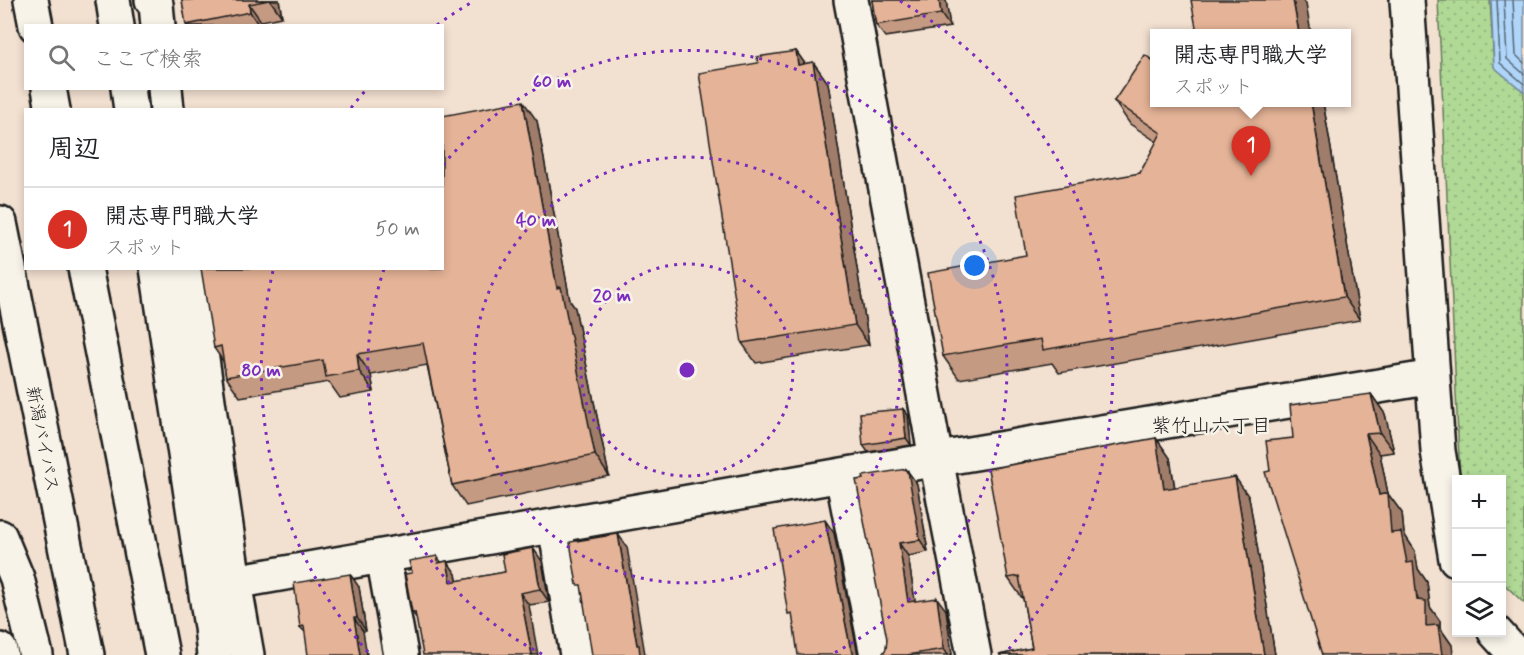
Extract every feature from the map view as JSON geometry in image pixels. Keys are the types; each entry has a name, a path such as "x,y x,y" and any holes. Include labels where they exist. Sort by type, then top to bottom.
{"main road":[{"path":"31,0 36,24"},
{"path":"113,0 117,24"},
{"path":"152,0 156,4 159,24"},
{"path":"851,0 974,655"},
{"path":"1407,0 1438,451 1452,535"},
{"path":"49,90 53,108"},
{"path":"128,90 131,108"},
{"path":"165,90 167,108"},
{"name":"新潟バイパス","path":"0,223 87,655"},
{"path":"85,270 162,655"},
{"path":"157,270 214,655"},
{"path":"189,270 234,582 247,655"},
{"path":"234,582 842,475 1433,377"},
{"path":"842,475 877,655"},
{"path":"555,526 577,655"},
{"path":"0,537 17,578 36,655"},
{"path":"383,556 401,655"},
{"path":"1499,637 1516,655"},
{"path":"0,650 1,655"}],"green space":[{"path":"1438,0 1490,0 1494,67 1524,92 1524,603 1506,586 1506,475 1460,475"}],"water":[{"path":"1491,0 1524,0 1524,92 1494,67"}],"building":[{"path":"182,0 269,0 249,4 250,12 186,24"},
{"path":"872,0 939,0 941,14 876,25"},
{"path":"1191,0 1293,0 1298,29 1196,29"},
{"path":"796,51 798,65 813,62 855,325 742,343 699,73 758,63 757,57"},
{"path":"1145,55 1150,58 1150,107 1312,107 1344,297 1043,350 1041,339 943,356 928,273 1026,255 1016,195 1140,173 1161,133 1114,101"},
{"path":"523,101 557,288 561,287 595,455 452,485 423,343 357,354 359,371 326,377 323,360 226,377 221,346 214,348 201,270 444,270 444,116"},
{"path":"1371,394 1380,433 1366,434 1379,495 1388,493 1391,533 1401,532 1407,563 1413,562 1417,600 1426,601 1426,626 1438,625 1442,655 1322,655 1265,472 1270,471 1266,441 1293,438 1290,405"},
{"path":"903,409 906,438 863,445 860,413"},
{"path":"1156,438 1164,489 1235,477 1264,655 999,655 1032,648 1019,576 1008,578 988,469"},
{"path":"906,469 920,540 899,543 908,602 937,598 944,649 907,655 882,655 886,649 887,639 856,480 864,479 863,476"},
{"path":"825,520 850,646 854,655 798,655 792,613 788,614 774,529"},
{"path":"618,534 640,655 592,655 581,585 577,585 570,542"},
{"path":"533,548 540,589 520,593 532,655 423,655 405,574 412,573 409,561 437,556 438,563 447,561 451,582 505,572 502,554"},
{"path":"350,574 360,655 308,655 304,626 300,627 294,583"}],"place":[{"name":"開志専門職大学","path":"1251,176"}],"district":[{"name":"紫竹山六丁目","path":"1211,425"}]}
